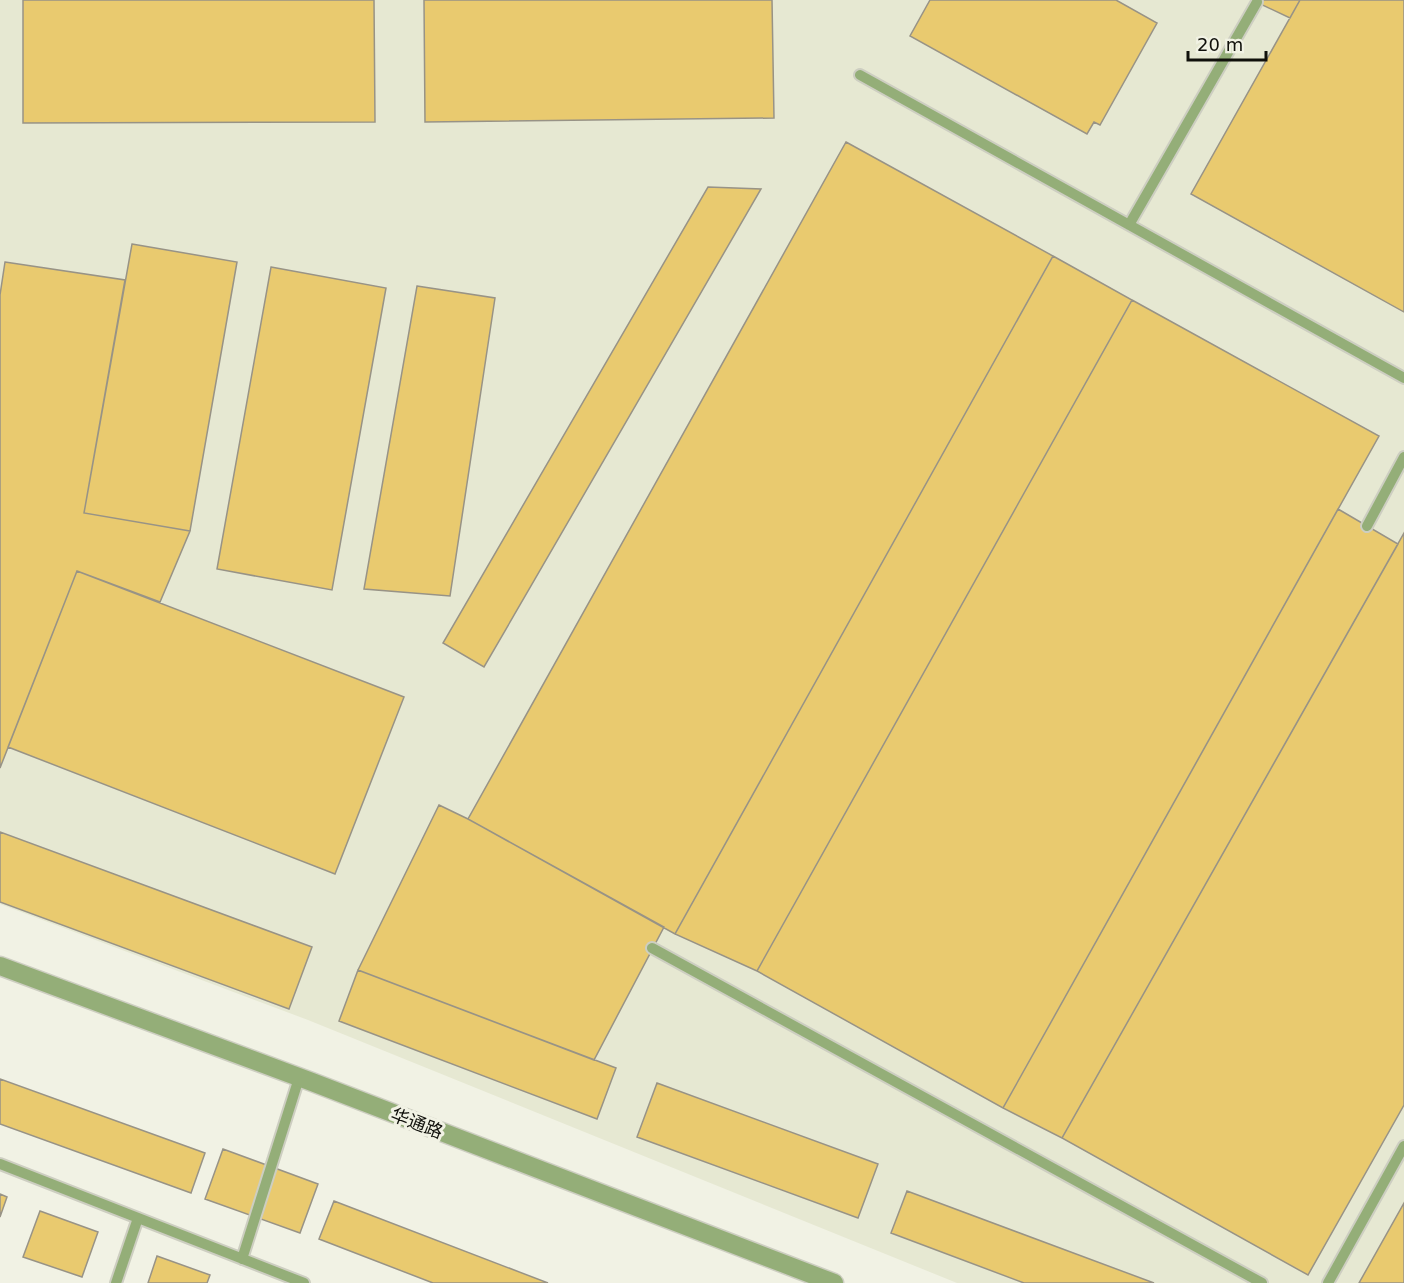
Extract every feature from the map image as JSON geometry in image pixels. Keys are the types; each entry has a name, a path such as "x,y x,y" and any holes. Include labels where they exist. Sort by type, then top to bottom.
{"street":[{"name":"华通路","path":"0,966 834,1283"}],"lane":[{"path":"1129,225 1257,2"},
{"path":"860,75 1404,378"},
{"path":"1367,526 1404,457"},
{"path":"652,948 1262,1283"},
{"path":"242,1259 299,1078"},
{"path":"1328,1283 1404,1146"},
{"path":"0,1164 304,1283"},
{"path":"116,1283 138,1218"}],"shaded area":[{"path":"0,0 1404,0 1404,1283 957,1283 308,1020 0,904"}],"building":[{"path":"23,0 374,0 375,122 23,123"},
{"path":"424,0 772,0 774,118 425,122"},
{"path":"930,0 1116,0 1157,23 1100,125 1094,122 1087,134 910,36"},
{"path":"1252,0 1300,0 1290,18"},
{"path":"1300,0 1404,0 1404,312 1191,194"},
{"path":"846,142 1053,256 675,934 468,819"},
{"path":"708,187 761,189 484,667 443,643"},
{"path":"132,244 237,262 190,531 84,513"},
{"path":"1053,256 1132,300 757,971 675,934"},
{"path":"5,262 125,280 84,513 190,531 160,602 77,571 0,768 0,295"},
{"path":"271,267 386,288 332,590 217,569"},
{"path":"417,286 495,298 450,596 364,589"},
{"path":"1132,300 1379,436 1003,1108 757,971"},
{"path":"1338,509 1398,544 1062,1138 1003,1108"},
{"path":"1404,533 1404,1105 1308,1275 1062,1138"},
{"path":"77,571 404,697 335,874 8,747"},
{"path":"439,805 664,927 594,1060 358,970"},
{"path":"0,832 312,947 289,1009 0,902"},
{"path":"358,970 616,1068 597,1119 339,1021"},
{"path":"0,1079 205,1153 191,1193 0,1124"},
{"path":"657,1083 878,1164 858,1218 637,1137"},
{"path":"223,1149 318,1184 300,1233 205,1199"},
{"path":"907,1191 1154,1283 1024,1283 891,1233"},
{"path":"0,1194 7,1197 0,1217"},
{"path":"334,1201 548,1283 433,1283 319,1239"},
{"path":"1404,1203 1404,1283 1359,1283"},
{"path":"40,1211 98,1232 82,1277 23,1257"},
{"path":"157,1256 210,1275 207,1283 148,1283"}]}
